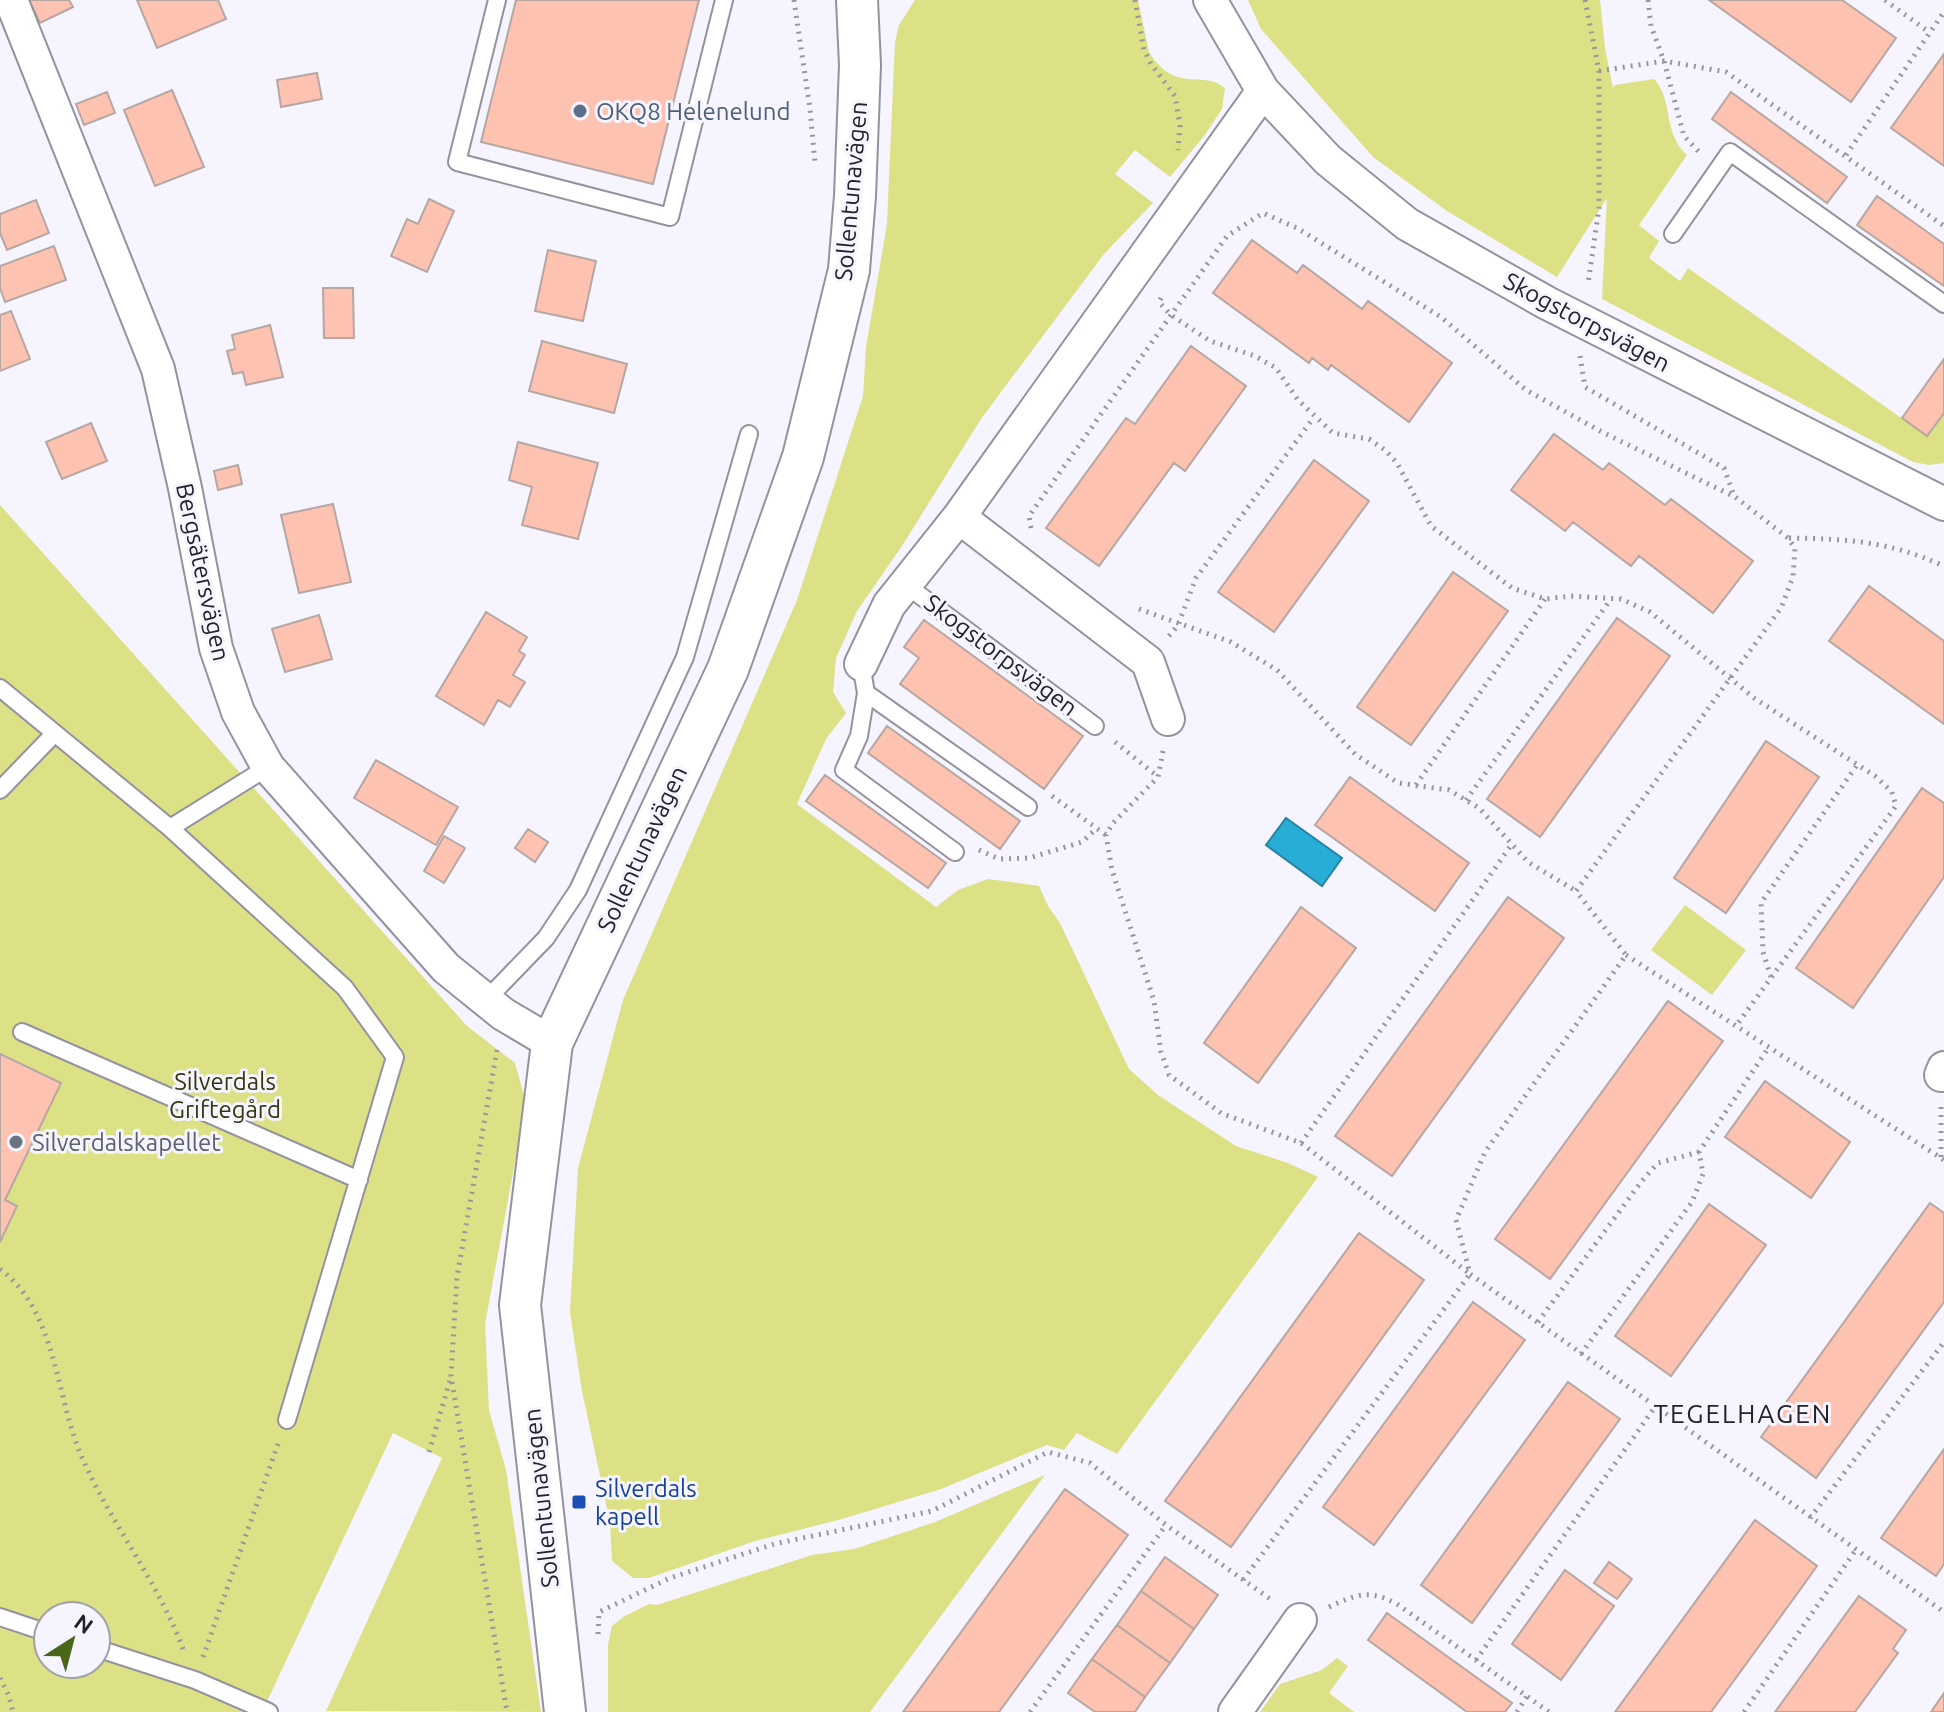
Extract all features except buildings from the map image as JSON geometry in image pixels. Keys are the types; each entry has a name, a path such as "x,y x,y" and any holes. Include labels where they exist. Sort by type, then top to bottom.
{"street":[{"name":"Bergsätersvägen","path":"11,0 158,369 216,648 238,712 268,767 446,968 503,1014 552,1043"},
{"name":"Sollentunavägen","path":"565,1712 520,1305 552,1043 728,669 803,457 849,270 860,65 857,0"},
{"name":"Skogstorpsvägen","path":"1210,0 1263,91 1328,160 1407,224 1547,303 1944,504"},
{"name":"Skogstorpsvägen","path":"864,679 889,605 959,517 1263,91"},
{"path":"959,517 1148,662 1168,719"},
{"path":"1235,1712 1300,1620"}],"lane":[{"path":"497,0 457,162 670,217 724,0"},
{"path":"1673,234 1730,152 1944,304"},
{"name":"Sollentunavägen","path":"486,1000 546,938 578,890 685,657 749,434"},
{"name":"Skogstorpsvägen","path":"906,585 1095,726"},
{"path":"864,679 1028,807"},
{"name":"Skogstorpsvägen","path":"864,679 859,736 844,770 955,852"},
{"path":"0,688 170,828 345,988 395,1057 287,1420"},
{"path":"0,790 54,734"},
{"path":"170,828 268,767"},
{"path":"22,1032 359,1180"},
{"path":"0,1617 32,1628"},
{"path":"112,1653 195,1680 269,1712"}],"path":[{"path":"794,0 816,168"},
{"path":"1135,0 1144,50 1175,96 1180,126 1177,159 1180,207"},
{"path":"1585,0 1599,71 1599,208 1588,284"},
{"path":"1648,0 1651,26 1684,136 1717,171"},
{"path":"1885,0 1930,33"},
{"path":"1846,155 1944,12"},
{"path":"1599,71 1664,61 1726,72 1944,226"},
{"path":"1033,538 1029,516 1171,315 1227,236 1263,213 1297,228 1441,317 1526,390 1602,432 1734,496 1788,538 1795,548 1793,577 1781,608 1576,891"},
{"path":"1164,290 1159,302 1171,315 1210,341 1255,356 1276,368 1298,400 1333,433 1369,439 1385,450 1397,463 1431,526 1512,588 1545,599 1571,596 1621,599 1650,612 1754,698 1875,776 1892,792 1896,806 1736,1026"},
{"path":"1579,349 1585,387 1724,468 1734,496"},
{"path":"1148,662 1178,625 1196,578 1314,417"},
{"path":"1788,538 1856,539 1915,553 1944,566"},
{"path":"1466,800 1612,598"},
{"path":"1416,785 1545,599"},
{"path":"1134,607 1231,642 1277,670 1355,754 1398,783 1449,790 1479,808 1528,862 1576,891 1626,955 1942,1159"},
{"path":"1168,719 1158,777 1113,823 1106,835 1112,870 1154,1001 1161,1052 1169,1075 1221,1113 1301,1143 1470,1274 1944,1612"},
{"path":"1095,726 1158,777"},
{"path":"1771,978 1763,952 1761,903 1857,765"},
{"path":"1028,807 1035,809 1048,793 1106,835"},
{"path":"955,852 973,848 999,859 1029,858 1082,842 1097,828"},
{"path":"1301,1143 1512,844"},
{"path":"1470,1274 1456,1220 1485,1152 1626,955"},
{"path":"1538,1322 1658,1163 1699,1152 1769,1047"},
{"path":"1942,1159 1943,1072"},
{"path":"1581,1354 1692,1202 1703,1174 1699,1152"},
{"path":"0,1269 39,1315 80,1454 120,1533 173,1621 195,1680"},
{"path":"1243,1580 1470,1274"},
{"path":"1810,1518 1944,1342"},
{"path":"429,1452 451,1376"},
{"path":"1476,1660 1655,1407"},
{"path":"195,1680 287,1420"},
{"path":"599,1612 670,1578 774,1544 932,1511 1048,1452 1090,1463 1166,1525 1300,1620 1352,1596 1377,1593 1549,1712"},
{"path":"1030,1712 1166,1525"},
{"path":"1744,1712 1855,1551"},
{"path":"0,1678 13,1712"},
{"path":"1517,1712 1527,1696"}],"green space":[{"path":"915,0 1138,0 1149,52 1159,65 1179,77 1207,80 1225,88 1222,109 1170,177 1135,150 1115,174 1153,203 1104,254 981,419 902,546 857,611 836,658 833,692 846,713 826,739 797,804 936,907 958,890 988,879 1039,886 1060,923 1129,1069 1158,1095 1236,1146 1288,1163 1318,1177 1117,1454 1077,1433 1064,1450 1047,1445 941,1489 755,1541 649,1578 633,1578 612,1561 610,1523 582,1391 570,1313 578,1168 623,1000 797,600 863,396 866,347 887,224 895,42 899,25"},
{"path":"1248,0 1600,0 1613,88 1615,85 1654,79 1664,97 1674,137 1687,155 1639,225 1659,241 1649,258 1680,281 1688,268 1927,436 1944,413 1944,463 1929,465 1913,462 1602,299 1607,198 1557,277 1447,211 1373,157 1261,29"},
{"name":"Silverdals Griftegård","path":"0,505 467,1026 515,1063 526,1103 485,1324 489,1410 506,1470 541,1712 326,1711 442,1458 393,1433 262,1712 0,1712"},
{"path":"1685,905 1746,950 1712,995 1651,950"},
{"path":"1045,1475 870,1712 608,1712 608,1645 612,1626 623,1617 649,1604 657,1605 812,1555 854,1549 935,1522"},
{"path":"1337,1658 1348,1666 1329,1693 1354,1712 1260,1712 1280,1684 1322,1670"}],"water":[{"path":"1286,818 1342,858 1322,886 1266,845"}],"place":[{"name":"OKQ8 Helenelund","path":"580,111"},
{"name":"Silverdalskapellet","path":"16,1142"},
{"name":"Silverdals kapell","path":"579,1502"}],"district":[{"name":"TEGELHAGEN","path":"1743,1413"}]}
